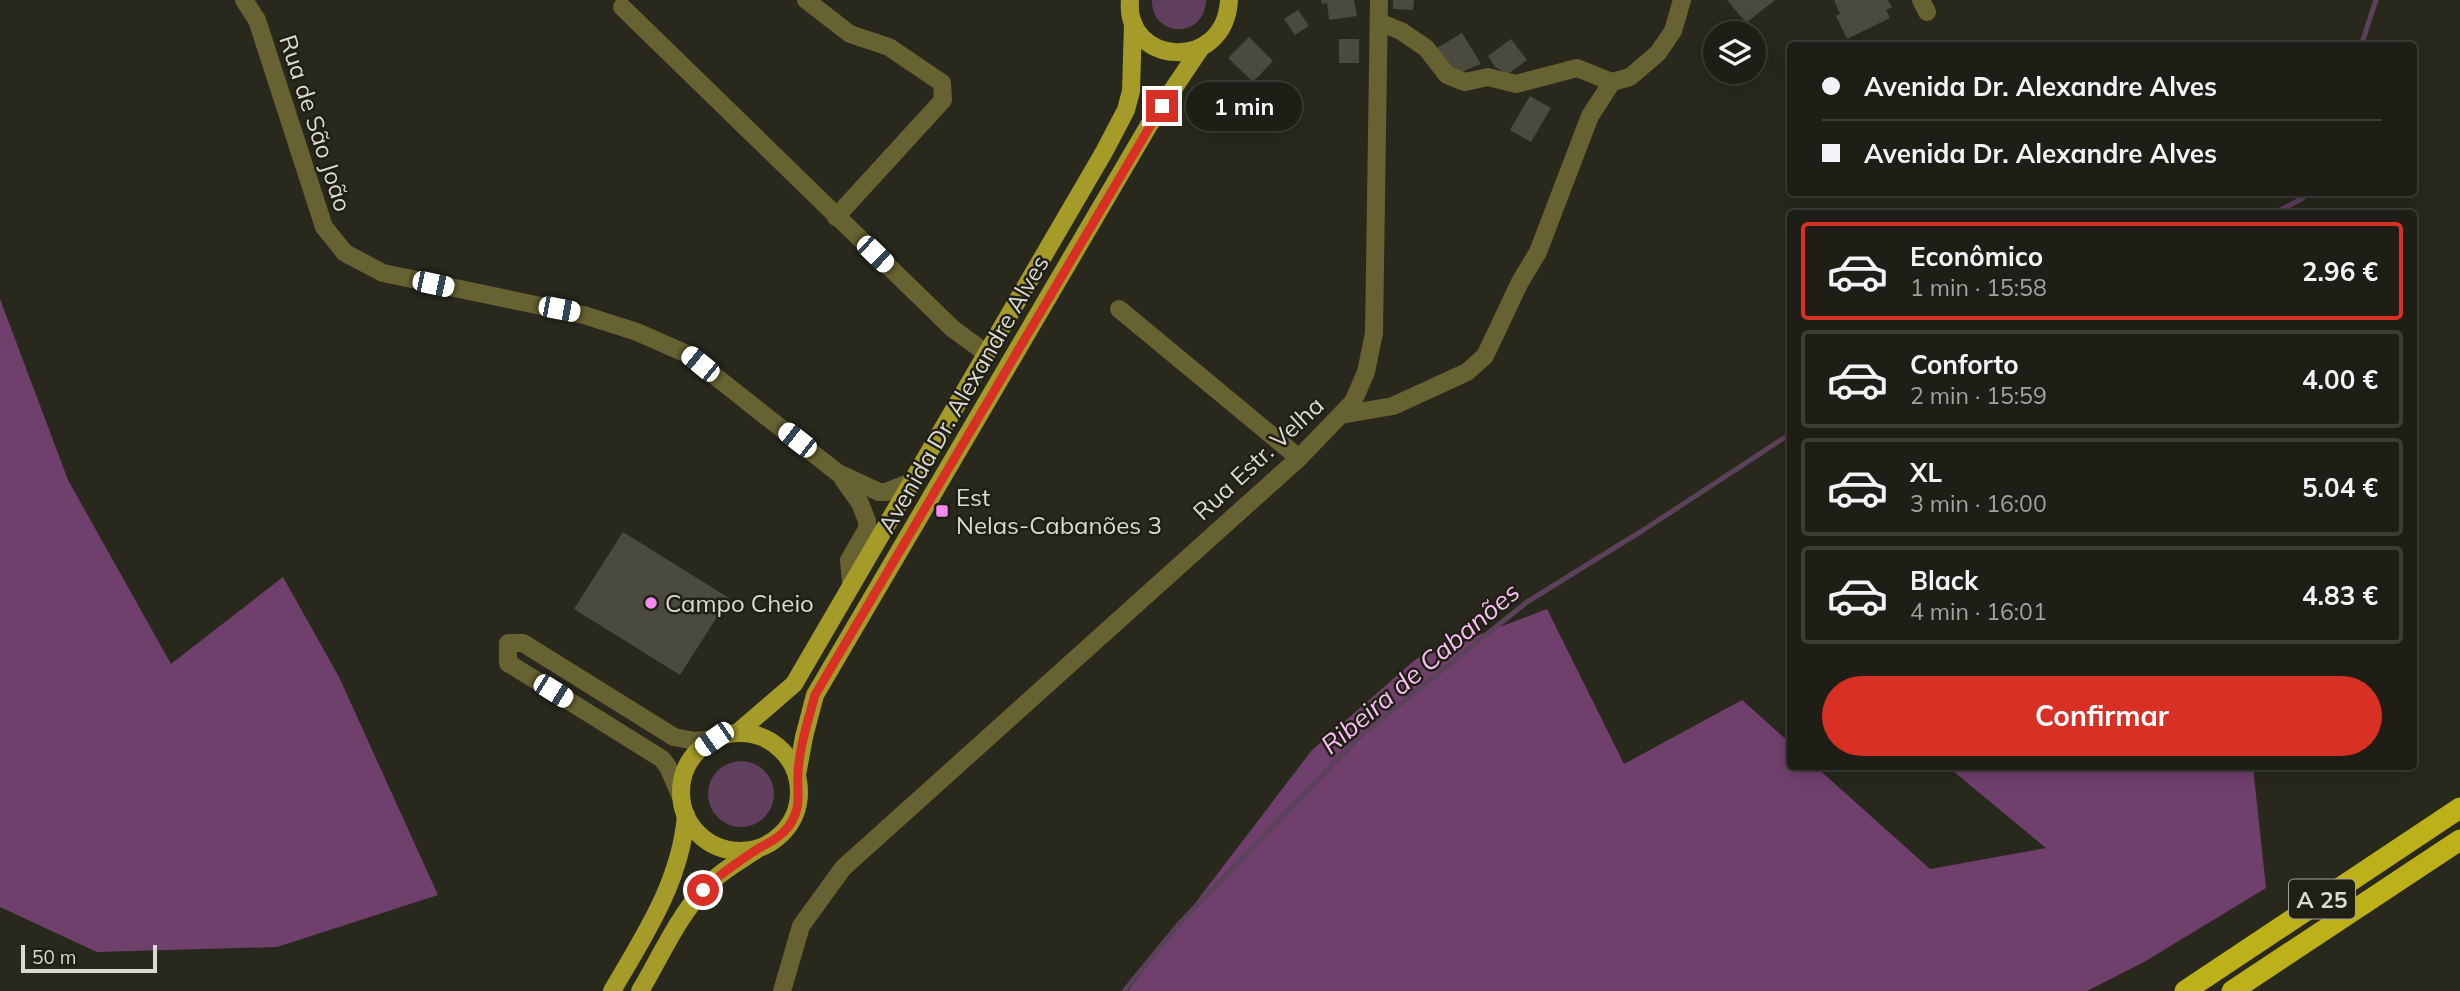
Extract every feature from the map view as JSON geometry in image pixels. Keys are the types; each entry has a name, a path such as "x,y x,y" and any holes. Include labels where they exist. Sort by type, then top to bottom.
{"highway":[{"name":"A 25","path":"2185,991 2460,808"},
{"name":"A 25","path":"2232,991 2460,840"}],"main road":[{"name":"Avenida Dr. Alexandre Alves","path":"737,733 794,684 851,582 1104,152 1126,110 1133,69 1130,0"},
{"name":"Avenida Dr. Alexandre Alves","path":"797,775 815,695 1149,125 1200,49 1213,40 1222,28 1228,14 1228,0"},
{"path":"1133,23 1142,37 1161,49 1184,53 1200,49"},
{"path":"640,991 703,890 720,874 776,839 789,826 797,810 800,793 797,775 789,757 774,744 757,735 737,733 714,739 700,749 689,763 682,779 681,797 686,815 695,830 709,842 725,849 743,851 761,847"},
{"path":"612,991 658,912 678,862 686,815"}],"street":[{"name":"Rua de São João","path":"244,0 257,20 324,227 345,253 383,273 584,314 637,332 687,354 838,474"},
{"path":"806,0 850,34 889,47 942,83 943,100 836,217"},
{"name":"Rua Estr. Velha","path":"782,991 801,926 843,868 1298,458 1353,402 1366,372 1374,333 1379,0"},
{"path":"1341,415 1393,406 1467,372 1485,356 1520,282 1538,252 1590,116 1612,82 1630,76 1658,53 1673,31 1682,0"},
{"path":"622,7 953,329 986,352"},
{"path":"1379,22 1418,42 1447,75 1465,82 1488,77 1516,84 1577,68 1612,82"},
{"path":"1119,309 1298,458"},
{"path":"838,474 879,492 909,483"},
{"path":"838,474 860,503 867,521 867,529 849,560 851,582"},
{"path":"681,797 662,759 508,663 508,643 523,643 674,737 695,741 714,739"}],"shaded area":[{"path":"1152,0 1206,0 1203,13 1197,22 1188,28 1178,29 1160,22 1154,13"},
{"path":"0,299 68,480 171,664 283,577 339,677 438,895 277,947 97,952 0,907"},
{"path":"1547,609 1624,764 1742,700 1787,740 1787,770 1819,770 1930,869 2046,848 1952,770 2253,770 2266,888 2144,962 2087,991 1128,991 1312,750 1416,659"},
{"path":"735,761 747,761 759,766 769,776 774,794 772,807 759,822 747,827 735,827 723,822 713,812 708,800 708,788 713,776 723,766"}],"building":[{"path":"1321,0 1354,0 1357,16 1329,20 1327,3 1322,4"},
{"path":"1393,0 1414,0 1413,10 1393,9"},
{"path":"1727,0 1775,0 1749,21 1744,21"},
{"path":"1834,0 1888,0 1892,7 1886,10 1890,18 1847,39 1836,16 1840,14"},
{"path":"1298,10 1309,26 1295,35 1284,19"},
{"path":"1462,33 1481,64 1459,73 1446,73 1435,49"},
{"path":"1249,37 1273,61 1253,82 1228,58"},
{"path":"1339,39 1359,39 1359,63 1339,63"},
{"path":"1511,39 1527,60 1508,74 1495,67 1488,56"},
{"path":"1530,96 1551,108 1531,142 1510,130"},
{"name":"Campo Cheio","path":"623,532 729,598 680,675 574,609"}],"waterway":[{"name":"Ribeira de Cabanões","path":"2362,42 2376,0"},
{"name":"Ribeira de Cabanões","path":"2280,210 2304,196"},
{"name":"Ribeira de Cabanões","path":"1124,991 1179,924 1359,737 1527,602 1787,436"}],"place":[{"name":"Est Nelas-Cabanões 3","path":"942,511"},
{"name":"Campo Cheio","path":"651,603"}],"route":[{"path":"703,890 720,874 776,839 789,826 797,810 800,793 797,775 815,695 1162,106"}]}
